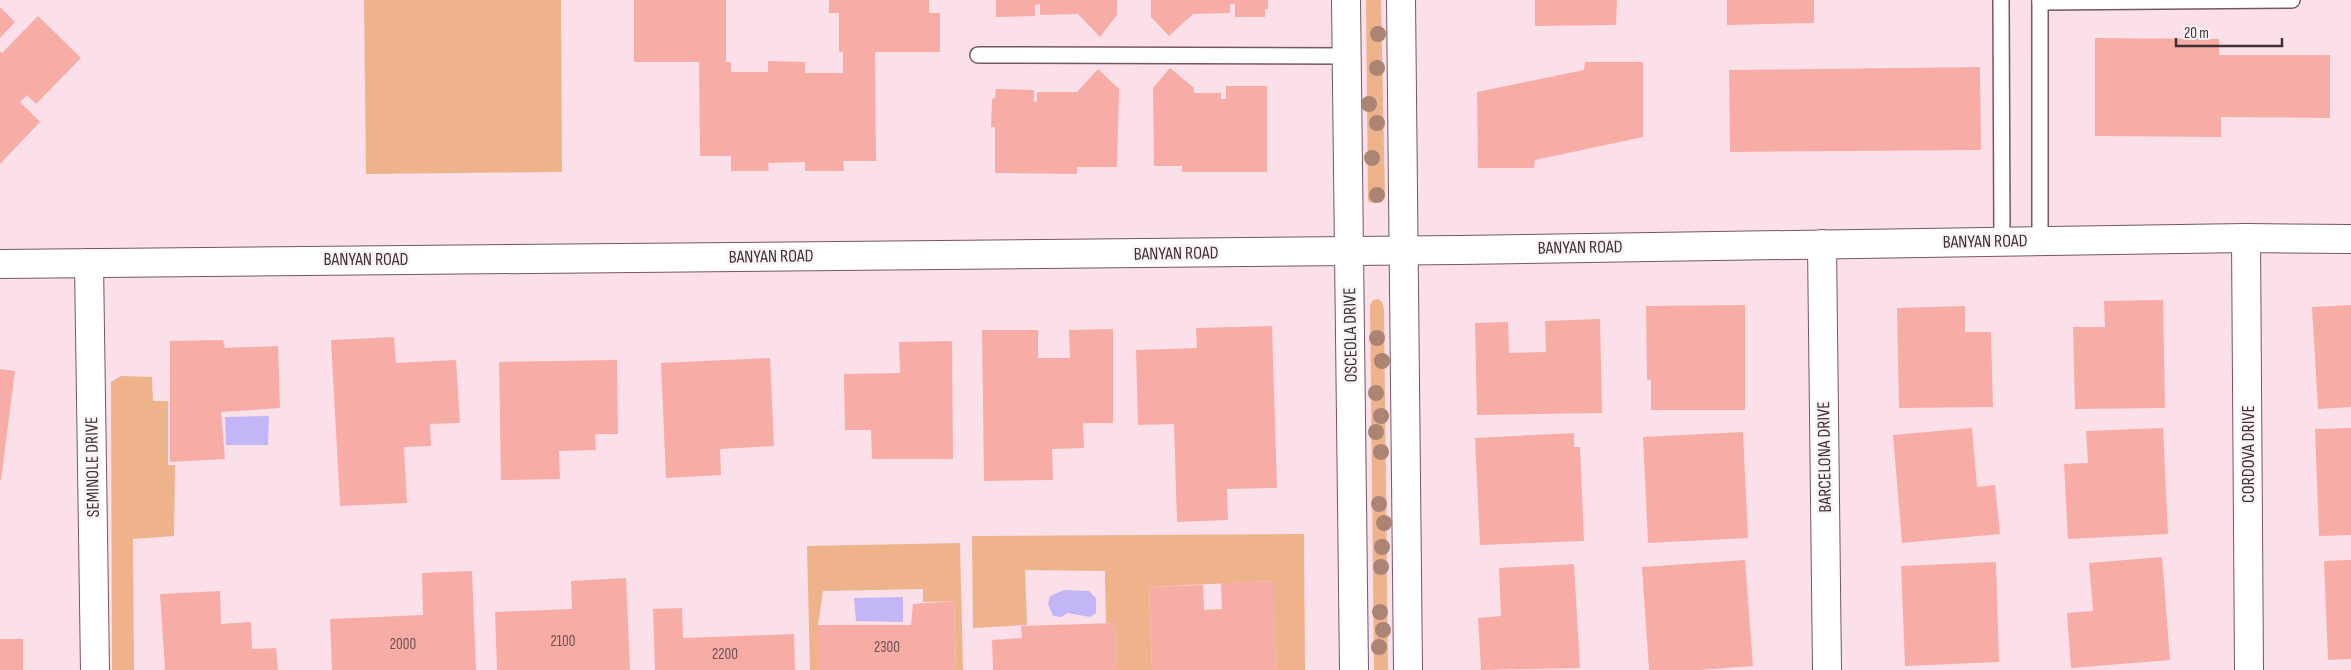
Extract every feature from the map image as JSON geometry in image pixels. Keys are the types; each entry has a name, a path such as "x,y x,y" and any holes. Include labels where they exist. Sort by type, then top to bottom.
{"street":[{"name":"OSCEOLA DRIVE","path":"1346,0 1354,670"},
{"path":"1401,0 1408,670"},
{"name":"CORDOVA DRIVE","path":"2246,238 2249,670"},
{"name":"BANYAN ROAD","path":"0,264 1349,250 2040,240 2351,239"},
{"name":"BARCELONA DRIVE","path":"1822,244 1827,670"},
{"name":"SEMINOLE DRIVE","path":"90,263 95,670"}],"lane":[{"path":"2001,0 2002,241"},
{"path":"2040,240 2040,1 2292,0"},
{"path":"978,55 1347,56"}],"shaded area":[{"path":"364,0 561,0 562,172 366,174"},
{"path":"1366,0 1381,0 1385,198 1375,203 1368,201"},
{"path":"1378,299 1382,302 1384,309 1388,670 1374,670 1370,305 1373,300"},
{"path":"121,376 152,377 153,401 168,401 168,465 175,465 174,536 133,539 134,670 112,670 111,382"},
{"path":"269,416 268,445 226,445 225,417"},
{"path":"1304,534 1305,670 1277,670 1273,581 1149,587 1152,670 1117,670 1116,624 1106,623 1105,571 1025,570 1027,625 973,628 972,536"},
{"path":"960,543 963,670 956,670 954,601 923,602 923,589 823,591 818,625 818,670 810,670 807,546"},
{"path":"1064,590 1089,591 1096,598 1096,613 1090,617 1068,613 1061,617 1053,616 1048,604 1050,596"},
{"path":"903,597 903,622 856,621 854,598"}],"building":[{"path":"634,0 726,0 726,62 731,62 731,72 768,72 768,61 805,62 805,73 843,73 843,52 839,52 839,13 829,13 829,0 929,0 929,13 940,13 940,52 875,52 876,161 843,161 844,171 805,171 805,162 768,163 769,171 731,171 731,156 700,156 699,62 634,62"},
{"path":"996,0 1117,0 1117,15 1100,37 1078,14 1040,15 1040,4 1035,5 1035,16 996,17"},
{"path":"1151,0 1268,0 1268,9 1265,9 1265,17 1235,17 1235,4 1230,4 1230,13 1193,14 1169,36 1151,17"},
{"path":"1535,0 1617,0 1616,25 1535,26"},
{"path":"1727,0 1814,0 1814,23 1727,25"},
{"path":"0,7 15,22 0,38"},
{"path":"38,16 81,58 36,104 27,95 20,102 40,122 0,164 0,51 2,53"},
{"path":"2095,38 2219,39 2219,55 2330,55 2330,118 2221,117 2221,137 2095,136"},
{"path":"1585,62 1643,62 1643,137 1535,160 1534,168 1478,168 1477,92 1584,70"},
{"path":"1980,67 1981,150 1730,152 1729,70"},
{"path":"1170,68 1194,88 1194,93 1221,93 1221,99 1226,99 1226,86 1267,86 1267,172 1182,172 1182,166 1154,166 1153,88"},
{"path":"1098,69 1119,89 1117,167 1077,167 1077,174 995,173 995,127 991,127 992,99 995,98 996,89 1034,90 1034,102 1037,101 1037,92 1077,92"},
{"path":"2163,300 2165,408 2075,409 2073,327 2105,327 2104,301"},
{"path":"1745,305 1745,410 1651,410 1651,380 1647,380 1646,306"},
{"path":"2351,305 2351,407 2318,409 2312,307"},
{"path":"1965,306 1965,332 1991,332 1993,407 1899,408 1897,308"},
{"path":"1600,319 1602,413 1477,415 1475,323 1508,322 1509,353 1546,352 1545,321"},
{"path":"1272,326 1277,488 1227,489 1228,520 1177,522 1174,424 1138,425 1136,350 1197,348 1196,328"},
{"path":"1113,329 1113,423 1083,423 1084,448 1052,449 1053,480 984,481 982,330 1038,330 1038,358 1070,358 1069,330"},
{"path":"394,337 396,363 456,360 460,423 430,424 431,446 404,447 407,503 340,506 331,340"},
{"path":"223,340 225,348 278,346 280,408 221,412 225,459 170,462 170,341"},
{"path":"952,341 953,459 872,459 871,430 845,430 844,374 900,373 899,342"},
{"path":"770,358 774,446 720,449 721,475 666,478 661,363"},
{"path":"617,360 618,434 595,434 596,450 559,451 560,479 501,480 499,362"},
{"path":"0,369 15,371 1,480 0,480"},
{"path":"1972,428 1977,487 1995,485 2000,534 1902,543 1893,435"},
{"path":"2163,428 2168,534 2068,539 2064,464 2088,463 2086,431"},
{"path":"2351,428 2351,535 2319,536 2315,429"},
{"path":"1743,432 1748,538 1648,543 1643,437"},
{"path":"1574,433 1574,447 1580,447 1584,541 1480,545 1475,438"},
{"path":"2162,557 2170,660 2071,668 2067,613 2093,611 2089,563"},
{"path":"1745,560 1753,666 1699,670 1649,670 1642,567"},
{"path":"2351,560 2351,659 2328,660 2324,561"},
{"path":"1996,562 1999,662 1905,666 1901,566"},
{"path":"1574,564 1580,668 1481,670 1478,618 1501,616 1499,568"},
{"path":"472,571 476,670 332,670 330,619 423,615 422,573"},
{"path":"626,578 630,670 497,670 495,612 572,609 571,581"},
{"path":"1274,581 1277,670 1152,670 1149,587 1203,585 1204,610 1222,609 1221,583"},
{"path":"220,591 221,624 251,622 252,649 276,648 278,670 165,670 160,594"},
{"path":"954,601 956,670 818,670 818,625 911,625 913,604"},
{"path":"682,608 683,638 794,634 795,670 655,670 653,609"},
{"path":"1116,623 1117,670 993,670 992,640 1022,638 1021,626"},
{"path":"0,639 23,639 23,670 0,670"}]}
